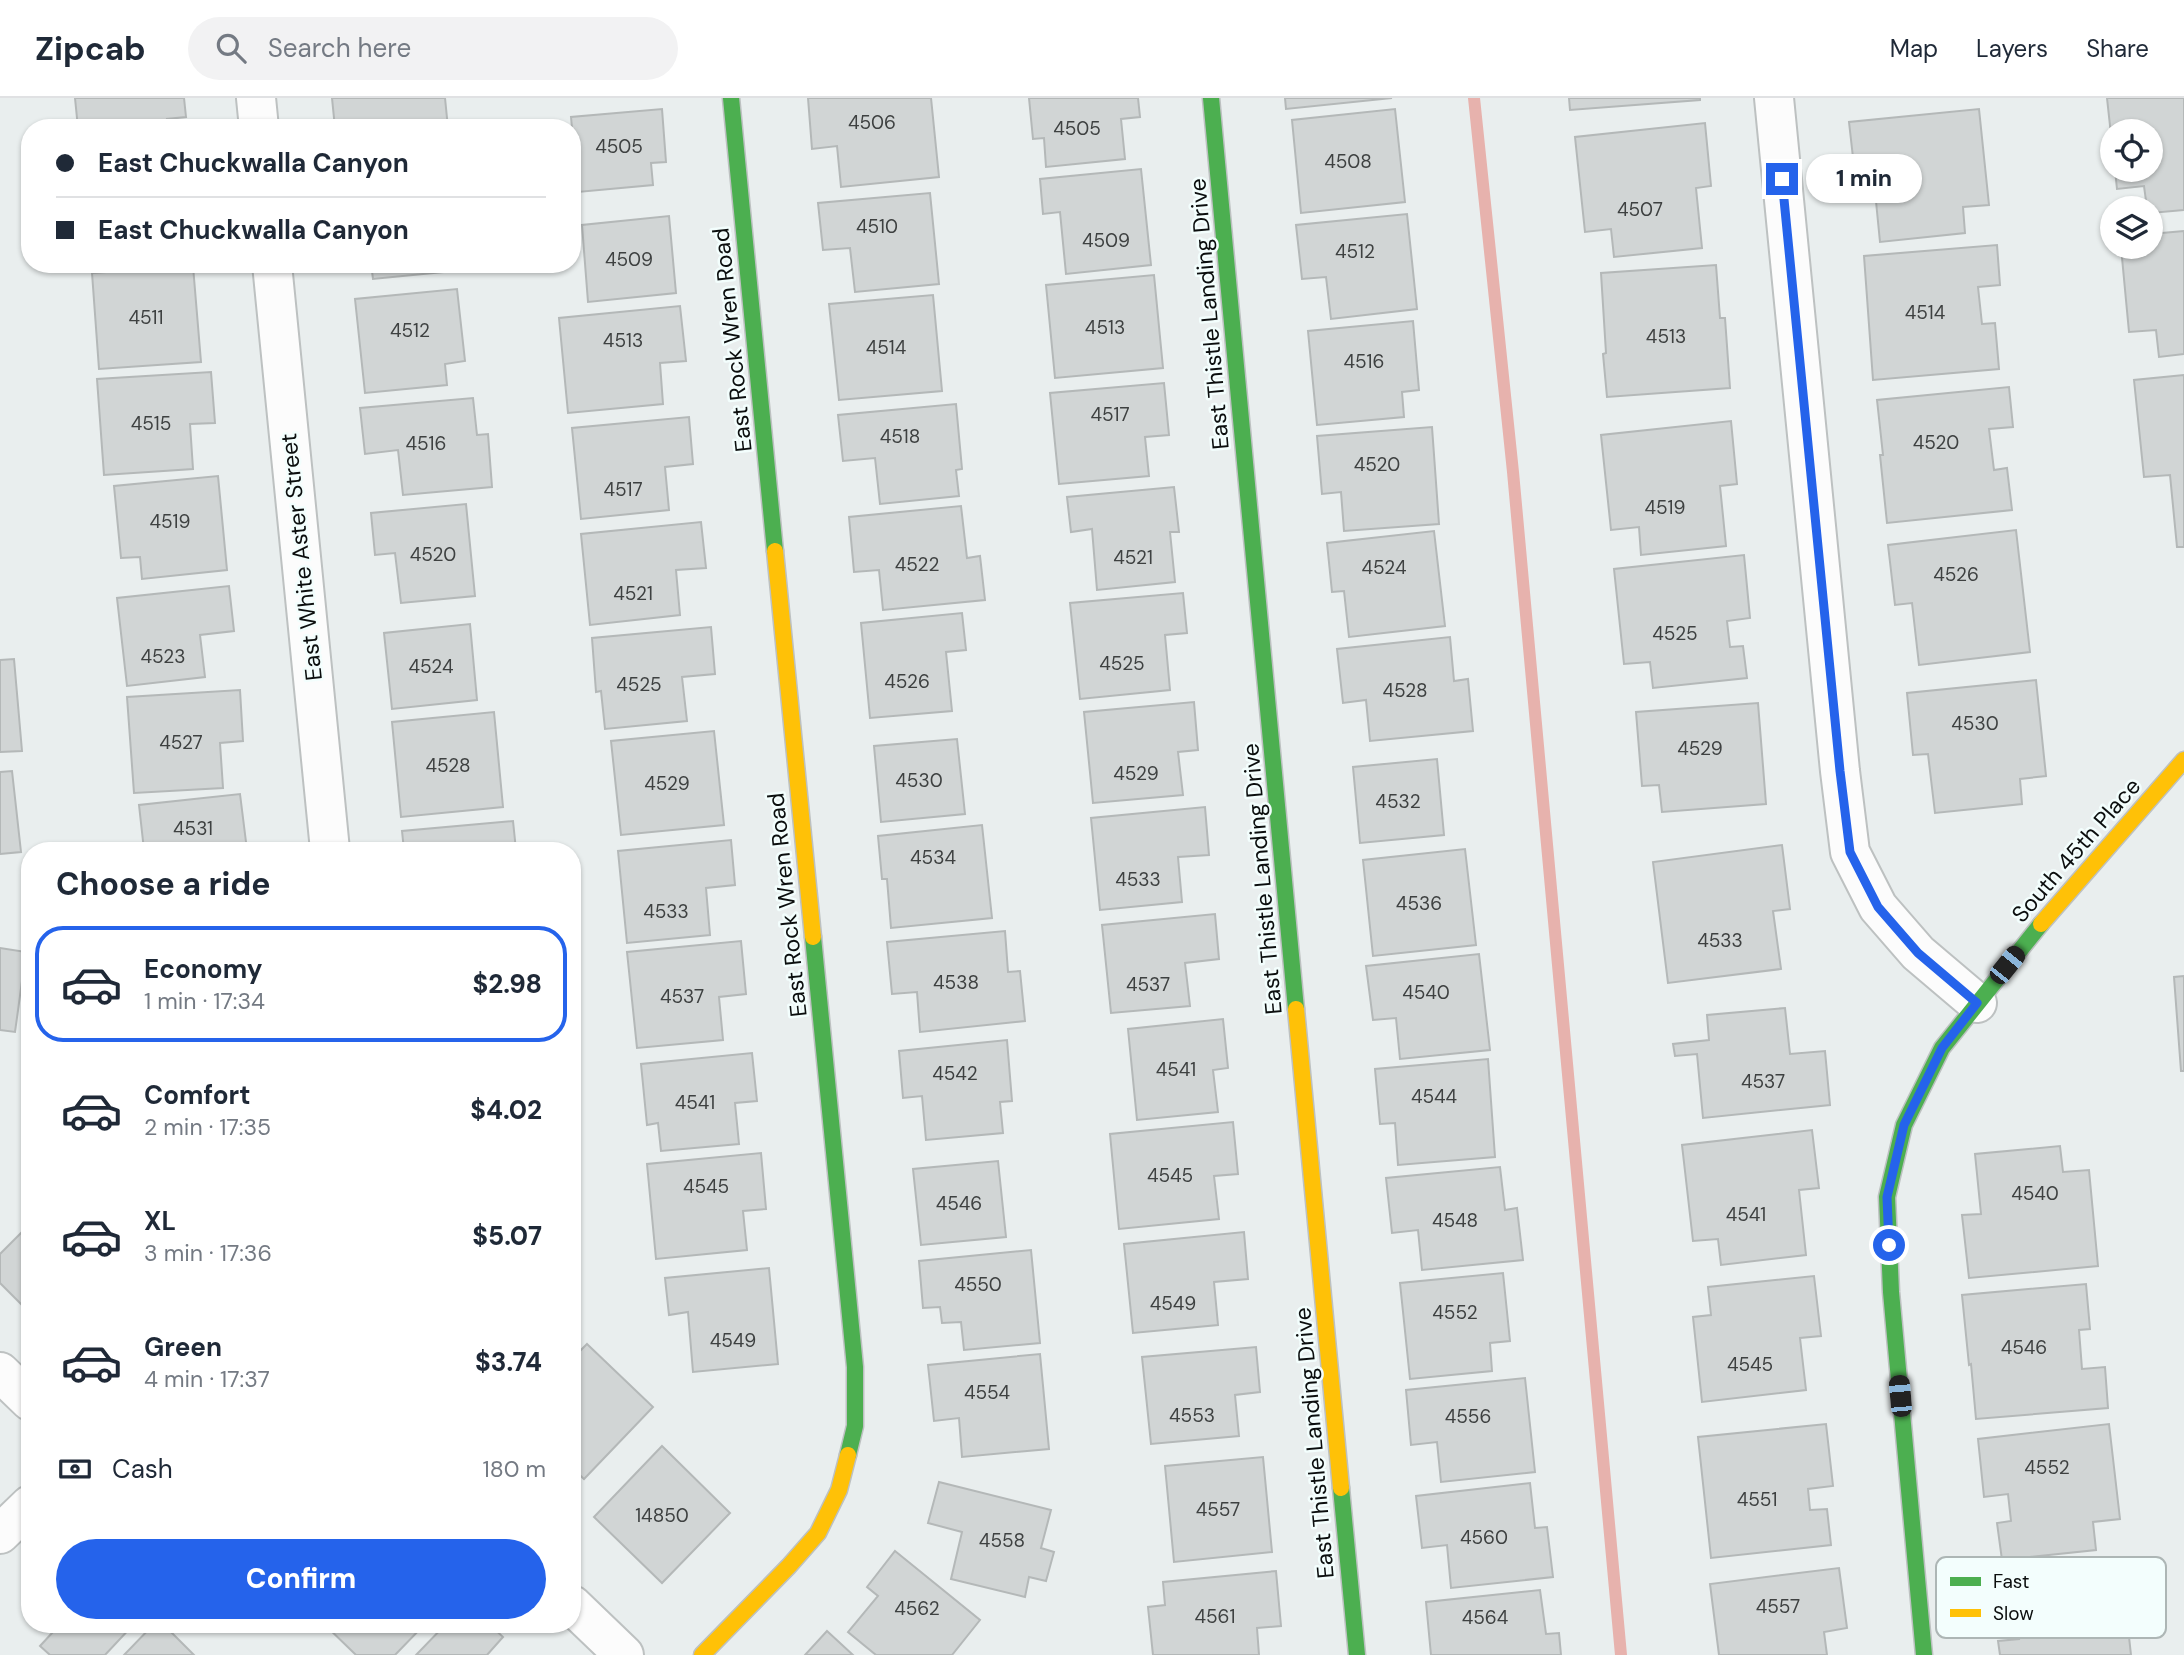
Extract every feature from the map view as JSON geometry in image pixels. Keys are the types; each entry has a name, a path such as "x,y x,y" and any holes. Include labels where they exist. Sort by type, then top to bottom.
{"street":[{"path":"256,98 258,119"},
{"name":"East Rock Wren Road","path":"702,1655 818,1533 839,1490 855,1426 855,1367 731,98"},
{"name":"East Thistle Landing Drive","path":"1211,98 1357,1655"},
{"path":"1773,98 1850,852 1878,907 1918,953 1977,1003"},
{"name":"East White Aster Street","path":"273,273 329,842"},
{"name":"South 45th Place","path":"1924,1655 1891,1292 1887,1197 1904,1125 1942,1048 2022,946 2184,760"},
{"path":"0,1371 21,1392"},
{"path":"0,1534 21,1513"},
{"path":"581,1614 624,1655"}],"building":[{"path":"75,98 184,98 186,117 77,119"},
{"path":"332,98 445,98 447,119 334,119"},
{"path":"808,98 931,98 939,177 841,187 837,146 812,149"},
{"path":"1029,98 1138,98 1140,117 1121,119 1125,159 1046,167 1044,138 1033,139"},
{"path":"1285,98 1392,98 1286,109"},
{"path":"1569,98 1700,98 1700,100 1570,110"},
{"path":"2107,98 2184,98 2184,210 2163,212 2163,196 2145,196 2144,186 2117,189 2116,182 2163,182 2163,119 2109,119"},
{"path":"662,109 666,162 651,163 653,185 581,192 581,119 571,117"},
{"path":"1395,109 1405,202 1301,213 1292,120"},
{"path":"1979,109 1989,205 1963,207 1965,233 1880,242 1874,181 1856,184 1849,122"},
{"path":"1705,123 1711,186 1696,188 1702,248 1614,257 1611,229 1585,232 1575,137"},
{"path":"1141,169 1151,265 1066,274 1060,212 1043,214 1040,179"},
{"path":"930,193 939,284 855,292 850,248 823,250 818,203"},
{"path":"1407,214 1417,309 1331,319 1326,277 1302,279 1296,225"},
{"path":"669,216 676,293 588,302 582,225"},
{"path":"2184,231 2184,354 2159,357 2156,330 2129,332 2122,259 2163,259 2163,233"},
{"path":"1997,245 2000,285 1978,287 1982,324 1995,323 1999,369 1873,380 1864,256"},
{"path":"1716,265 1720,318 1725,318 1730,388 1607,397 1601,273"},
{"path":"92,273 194,273 201,362 99,369"},
{"path":"372,273 433,273 373,279"},
{"path":"1154,275 1163,368 1055,378 1046,285"},
{"path":"457,289 465,361 445,364 447,385 365,393 355,299"},
{"path":"933,295 942,391 839,400 829,304"},
{"path":"680,306 686,361 660,363 663,404 568,413 559,318"},
{"path":"1413,321 1419,390 1402,392 1404,417 1317,425 1308,331"},
{"path":"211,372 215,423 190,424 193,469 104,475 97,379"},
{"path":"2184,375 2184,547 2177,547 2170,475 2144,477 2134,380"},
{"path":"1164,383 1169,435 1145,437 1149,476 1059,484 1050,393"},
{"path":"2009,387 2013,427 1989,429 1994,470 2007,468 2012,510 1887,523 1877,400"},
{"path":"473,398 477,435 488,434 492,487 403,495 398,450 365,454 360,408"},
{"path":"956,404 962,469 956,470 959,496 880,504 875,458 843,461 838,415"},
{"path":"689,417 693,464 665,467 669,510 581,519 572,428"},
{"path":"1731,421 1737,484 1720,486 1726,546 1641,555 1639,527 1611,530 1601,435"},
{"path":"1432,427 1439,524 1344,531 1341,492 1322,494 1317,436"},
{"path":"218,476 227,570 142,579 140,557 121,558 114,486"},
{"path":"1174,487 1179,532 1170,532 1175,582 1097,590 1092,529 1071,532 1067,497"},
{"path":"466,504 475,596 401,603 395,553 375,555 371,513"},
{"path":"961,506 967,558 980,556 985,600 883,610 879,570 854,572 849,517"},
{"path":"701,522 706,568 676,570 680,615 590,625 581,534"},
{"path":"2016,530 2030,652 1919,665 1912,603 1895,605 1888,545"},
{"path":"1434,531 1445,626 1349,637 1344,591 1332,592 1327,543"},
{"path":"1744,555 1750,618 1727,621 1730,647 1743,646 1747,678 1653,688 1650,662 1624,664 1614,569"},
{"path":"229,586 234,631 200,635 205,677 127,686 117,598"},
{"path":"1183,593 1187,633 1165,635 1170,690 1080,699 1070,603"},
{"path":"962,613 966,650 946,652 952,711 870,718 861,623"},
{"path":"470,624 477,700 392,709 384,633"},
{"path":"711,627 715,674 682,677 687,721 605,729 601,691 596,692 592,638"},
{"path":"1450,637 1454,681 1468,679 1473,731 1370,741 1366,700 1343,703 1337,649"},
{"path":"14,659 22,751 0,752 0,660"},
{"path":"2036,680 2046,776 2020,779 2022,804 1935,813 1928,754 1913,755 1907,693"},
{"path":"240,690 243,741 220,743 223,788 134,793 127,697"},
{"path":"1194,702 1198,750 1178,752 1183,795 1093,803 1084,712"},
{"path":"1758,703 1766,804 1662,812 1659,785 1642,786 1636,712"},
{"path":"494,712 503,807 401,817 392,722"},
{"path":"714,731 724,825 621,835 611,741"},
{"path":"957,739 965,814 881,822 874,746"},
{"path":"1437,759 1444,835 1360,843 1353,767"},
{"path":"12,771 21,852 0,854 0,772"},
{"path":"240,794 246,842 143,842 139,805"},
{"path":"1205,807 1209,855 1178,857 1182,902 1100,910 1091,818"},
{"path":"513,821 515,842 403,842 402,831"},
{"path":"982,825 992,918 891,928 887,879 882,879 878,836"},
{"path":"731,840 735,885 706,888 710,935 627,943 618,851"},
{"path":"1782,845 1790,909 1773,911 1781,969 1668,983 1653,862"},
{"path":"1465,849 1476,945 1373,956 1363,860"},
{"path":"1215,914 1219,959 1185,963 1190,1006 1111,1013 1102,925"},
{"path":"1005,931 1008,972 1020,971 1025,1021 920,1032 917,992 892,994 887,942"},
{"path":"741,941 746,994 719,997 723,1040 637,1048 627,952"},
{"path":"0,948 21,951 21,988 15,1032 0,1030"},
{"path":"1479,954 1490,1050 1400,1059 1396,1018 1373,1020 1366,966"},
{"path":"2184,976 2184,1071 2181,1071 2174,977"},
{"path":"1785,1008 1790,1054 1825,1051 1830,1105 1703,1118 1697,1054 1675,1056 1673,1044 1709,1040 1707,1015"},
{"path":"1223,1019 1228,1068 1213,1070 1218,1112 1137,1120 1128,1029"},
{"path":"1007,1040 1012,1101 1000,1102 1003,1133 926,1140 922,1096 903,1098 899,1051"},
{"path":"752,1053 757,1101 735,1103 739,1144 661,1151 658,1123 647,1125 641,1064"},
{"path":"1488,1059 1495,1157 1398,1165 1395,1123 1380,1124 1375,1069"},
{"path":"1233,1122 1238,1174 1214,1176 1219,1219 1119,1229 1110,1134"},
{"path":"1812,1130 1819,1188 1799,1190 1806,1255 1721,1265 1718,1239 1693,1241 1682,1145"},
{"path":"2060,1146 2063,1172 2089,1170 2098,1266 1969,1278 1962,1215 1981,1214 1975,1154"},
{"path":"761,1153 766,1209 743,1211 747,1250 656,1259 647,1164"},
{"path":"998,1161 1006,1237 921,1245 913,1169"},
{"path":"1500,1167 1505,1210 1517,1208 1523,1260 1422,1270 1418,1230 1392,1233 1386,1178"},
{"path":"1244,1232 1248,1279 1214,1282 1218,1325 1133,1333 1124,1244"},
{"path":"21,1233 21,1304 0,1283 0,1254"},
{"path":"1031,1250 1040,1343 964,1350 961,1322 942,1323 940,1307 923,1308 919,1261"},
{"path":"769,1268 778,1364 693,1372 688,1312 669,1315 665,1278"},
{"path":"1503,1273 1510,1341 1490,1343 1492,1371 1410,1379 1400,1283"},
{"path":"1814,1276 1821,1336 1800,1338 1806,1390 1702,1402 1693,1317 1711,1315 1708,1287"},
{"path":"2086,1284 2090,1329 2079,1330 2082,1369 2105,1367 2108,1408 1976,1419 1962,1295"},
{"path":"587,1344 653,1407 584,1479 581,1476 581,1350"},
{"path":"1256,1347 1260,1392 1235,1395 1239,1436 1151,1444 1142,1357"},
{"path":"1040,1354 1049,1449 962,1457 959,1418 934,1421 928,1365"},
{"path":"1525,1378 1535,1472 1441,1482 1437,1442 1411,1445 1406,1390"},
{"path":"1826,1424 1833,1486 1808,1489 1810,1510 1827,1509 1831,1545 1711,1558 1698,1437"},
{"path":"2109,1424 2120,1519 2093,1522 2096,1550 2030,1557 2002,1557 1997,1523 2011,1521 2008,1494 1984,1497 1978,1439"},
{"path":"662,1446 730,1513 662,1583 594,1517"},
{"path":"1263,1457 1272,1552 1174,1562 1165,1466"},
{"path":"939,1482 1051,1510 1041,1548 1054,1552 1046,1581 1029,1577 1025,1597 951,1579 962,1532 928,1523"},
{"path":"1530,1483 1535,1528 1547,1527 1553,1577 1451,1588 1447,1545 1422,1548 1416,1496"},
{"path":"895,1551 980,1620 952,1655 876,1655 848,1632 878,1596 867,1587"},
{"path":"1839,1568 1847,1628 1824,1632 1827,1655 1719,1655 1710,1584"},
{"path":"1276,1571 1281,1626 1257,1628 1259,1655 1153,1655 1148,1607 1165,1605 1163,1582"},
{"path":"1540,1590 1546,1634 1559,1633 1561,1655 1431,1655 1426,1602"},
{"path":"827,1631 853,1655 805,1655"},
{"path":"52,1633 126,1633 105,1655 50,1655 40,1646"},
{"path":"145,1633 172,1633 194,1655 124,1655"},
{"path":"333,1633 416,1633 395,1655 356,1655"},
{"path":"437,1633 499,1633 503,1637 487,1655 416,1655"},
{"path":"2129,1638 2131,1655 2000,1655 1998,1641"}],"waterway":[{"path":"1474,98 1513,472 1621,1655"}],"traffic: fast":[{"path":"731,98 775,551"},
{"path":"1211,98 1296,1009"},
{"path":"1924,1655 1891,1292 1887,1197 1904,1125 1942,1048 2041,924"},
{"path":"813,937 855,1367 855,1426 848,1455"},
{"path":"1341,1488 1357,1655"}],"traffic: slow":[{"path":"775,551 813,937"},
{"path":"2041,924 2184,760"},
{"path":"1296,1009 1341,1488"},
{"path":"702,1655 818,1533 839,1490 848,1455"}],"route":[{"path":"1782,179 1850,852 1878,907 1918,953 1977,1003 1942,1048 1904,1125 1887,1197 1889,1245"}]}
